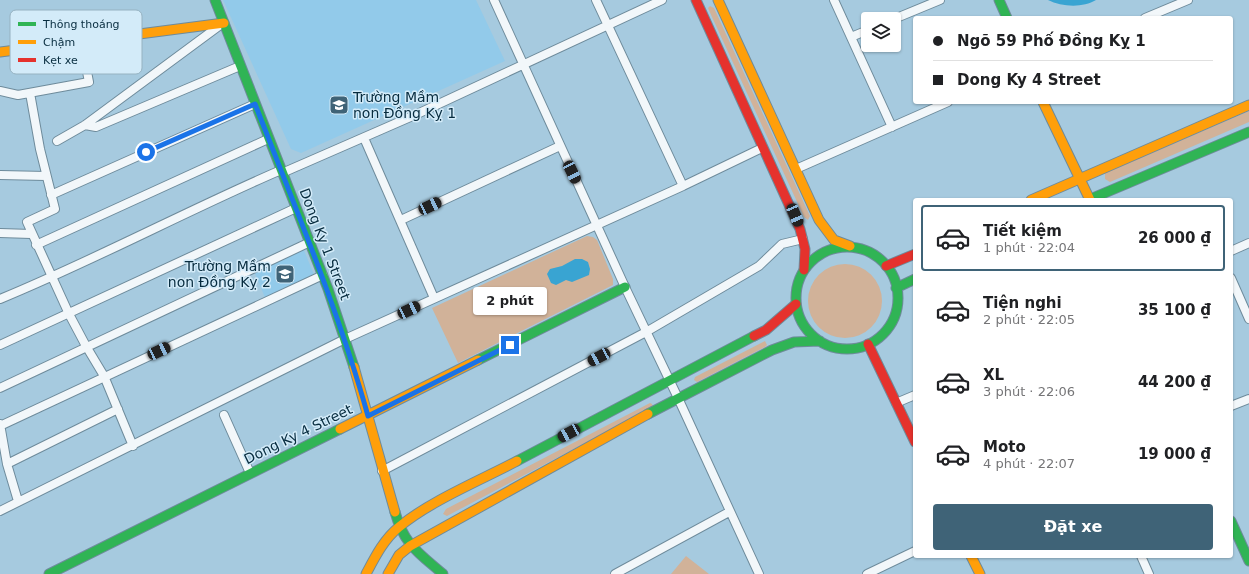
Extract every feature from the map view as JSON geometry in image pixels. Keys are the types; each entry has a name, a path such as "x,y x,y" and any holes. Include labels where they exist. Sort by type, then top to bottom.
{"main road":[{"name":"Dong Ky 1 Street","path":"215,0 281,172 310,242 345,339 399,527 410,546 443,574"},
{"path":"696,0 762,148 795,215 803,238 806,258 804,270 797,286 796,304 799,316 806,328 820,341 832,346 844,349 856,348 868,344 883,333 894,318 898,300 896,288 886,266 874,256 859,249 839,243 829,235 815,214 796,169 718,0"},
{"path":"999,0 1006,16"},
{"path":"142,33 224,23"},
{"path":"0,52 10,51"},
{"path":"1044,104 1080,177 1088,198"},
{"path":"1035,198 1080,177 1249,105"},
{"path":"1094,198 1249,132"},
{"path":"804,270 816,258 831,250 842,248 859,249"},
{"path":"886,266 913,255"},
{"path":"896,288 913,280"},
{"name":"Dong Ky 4 Street","path":"49,574 624,287"},
{"path":"366,574 378,552 399,527 433,505 766,330 796,304"},
{"path":"388,574 399,555 410,546 678,398 774,349 801,341 820,341"},
{"path":"868,344 913,438"},
{"path":"1233,525 1249,561"},
{"path":"972,558 980,574"}],"street":[{"path":"494,0 624,287 678,398 729,512 759,574"},
{"path":"596,0 606,25 683,186"},
{"path":"0,299 52,278 210,201 364,138 662,0"},
{"path":"834,0 892,127"},
{"path":"901,16 940,0"},
{"path":"1149,16 1176,2 1188,0"},
{"path":"57,141 85,125 224,23"},
{"path":"851,37 861,33"},
{"path":"85,125 96,127 240,66"},
{"path":"0,91 18,95 88,82 87,74"},
{"path":"30,93 46,176 55,209 27,222 36,245 69,314 104,376 133,446"},
{"path":"51,195 255,104"},
{"path":"796,169 944,104"},
{"path":"36,245 268,138"},
{"path":"364,138 434,298"},
{"path":"401,220 560,146"},
{"path":"0,511 345,339 683,186 762,148"},
{"path":"0,175 46,176"},
{"path":"0,345 296,208"},
{"path":"0,233 31,234"},
{"path":"382,470 646,332 759,266 782,244 803,238"},
{"path":"0,388 86,346 310,242"},
{"path":"1233,250 1249,243"},
{"path":"18,501 7,464 0,425 323,276"},
{"path":"1233,283 1249,319"},
{"path":"896,403 913,396"},
{"path":"1233,405 1249,399"},
{"path":"7,464 118,409"},
{"path":"224,415 250,473"},
{"path":"615,574 729,512"},
{"path":"873,573 913,551"},
{"path":"1142,558 1149,574"}],"shaded area":[{"name":"Trường Mầm non Đồng Kỵ 1","path":"223,0 476,0 505,61 301,153 291,149"},
{"path":"1048,0 1096,0 1091,3 1072,6"},
{"path":"710,6 714,8 810,216 808,220 804,217 712,17 708,8"},
{"path":"1249,111 1249,122 1110,182 1105,179 1105,173"},
{"path":"587,236 593,237 597,240 613,279 613,285 458,363 432,308"},
{"name":"Trường Mầm non Đồng Kỵ 2","path":"303,248 315,277 266,300 254,271"},
{"path":"575,259 582,259 588,262 590,269 589,275 572,282 566,280 556,285 551,283 547,274 550,269 562,266"},
{"path":"838,264 852,264 866,270 876,280 882,294 882,308 876,322 866,332 852,338 838,338 824,332 814,322 808,308 808,294 814,280 824,270"},
{"path":"765,341 767,345 765,347 697,382 694,380 695,377"},
{"path":"650,403 653,407 447,516 443,514 446,509"},
{"path":"686,556 709,574 671,574"}],"traffic: fast":[{"path":"215,0 328,289 354,367"},
{"path":"999,0 1006,16"},
{"path":"1093,198 1249,132"},
{"path":"847,247 866,251 883,262 894,279 898,298 894,317 883,334 866,345 847,349 828,345 811,334 800,317 796,298 800,279 811,262 828,251 847,247"},
{"path":"896,288 913,280"},
{"path":"478,360 625,287"},
{"path":"517,461 754,336"},
{"path":"648,414 772,350 794,342 820,341"},
{"path":"49,574 340,429"},
{"path":"395,512 403,533 413,548 443,574"},
{"path":"1233,525 1249,561"}],"traffic: slow":[{"path":"718,0 819,220 834,240 850,246"},
{"path":"142,34 224,23"},
{"path":"0,52 10,51"},
{"path":"1044,104 1089,198"},
{"path":"1036,198 1249,105"},
{"path":"340,429 478,360"},
{"path":"354,367 395,512"},
{"path":"388,574 399,555 410,546 648,414"},
{"path":"366,574 380,549 389,537 411,517 456,491 517,461"},
{"path":"972,558 980,574"}],"traffic: jam":[{"path":"696,0 800,229 805,249 804,270"},
{"path":"886,266 913,255"},
{"path":"754,336 766,330 796,304"},
{"path":"868,344 913,438"}],"place":[{"name":"Trường Mầm non Đồng Kỵ 1","path":"339,105"},
{"name":"Trường Mầm non Đồng Kỵ 2","path":"285,274"}],"route":[{"path":"146,152 255,104 328,289 368,416 510,345"}]}
